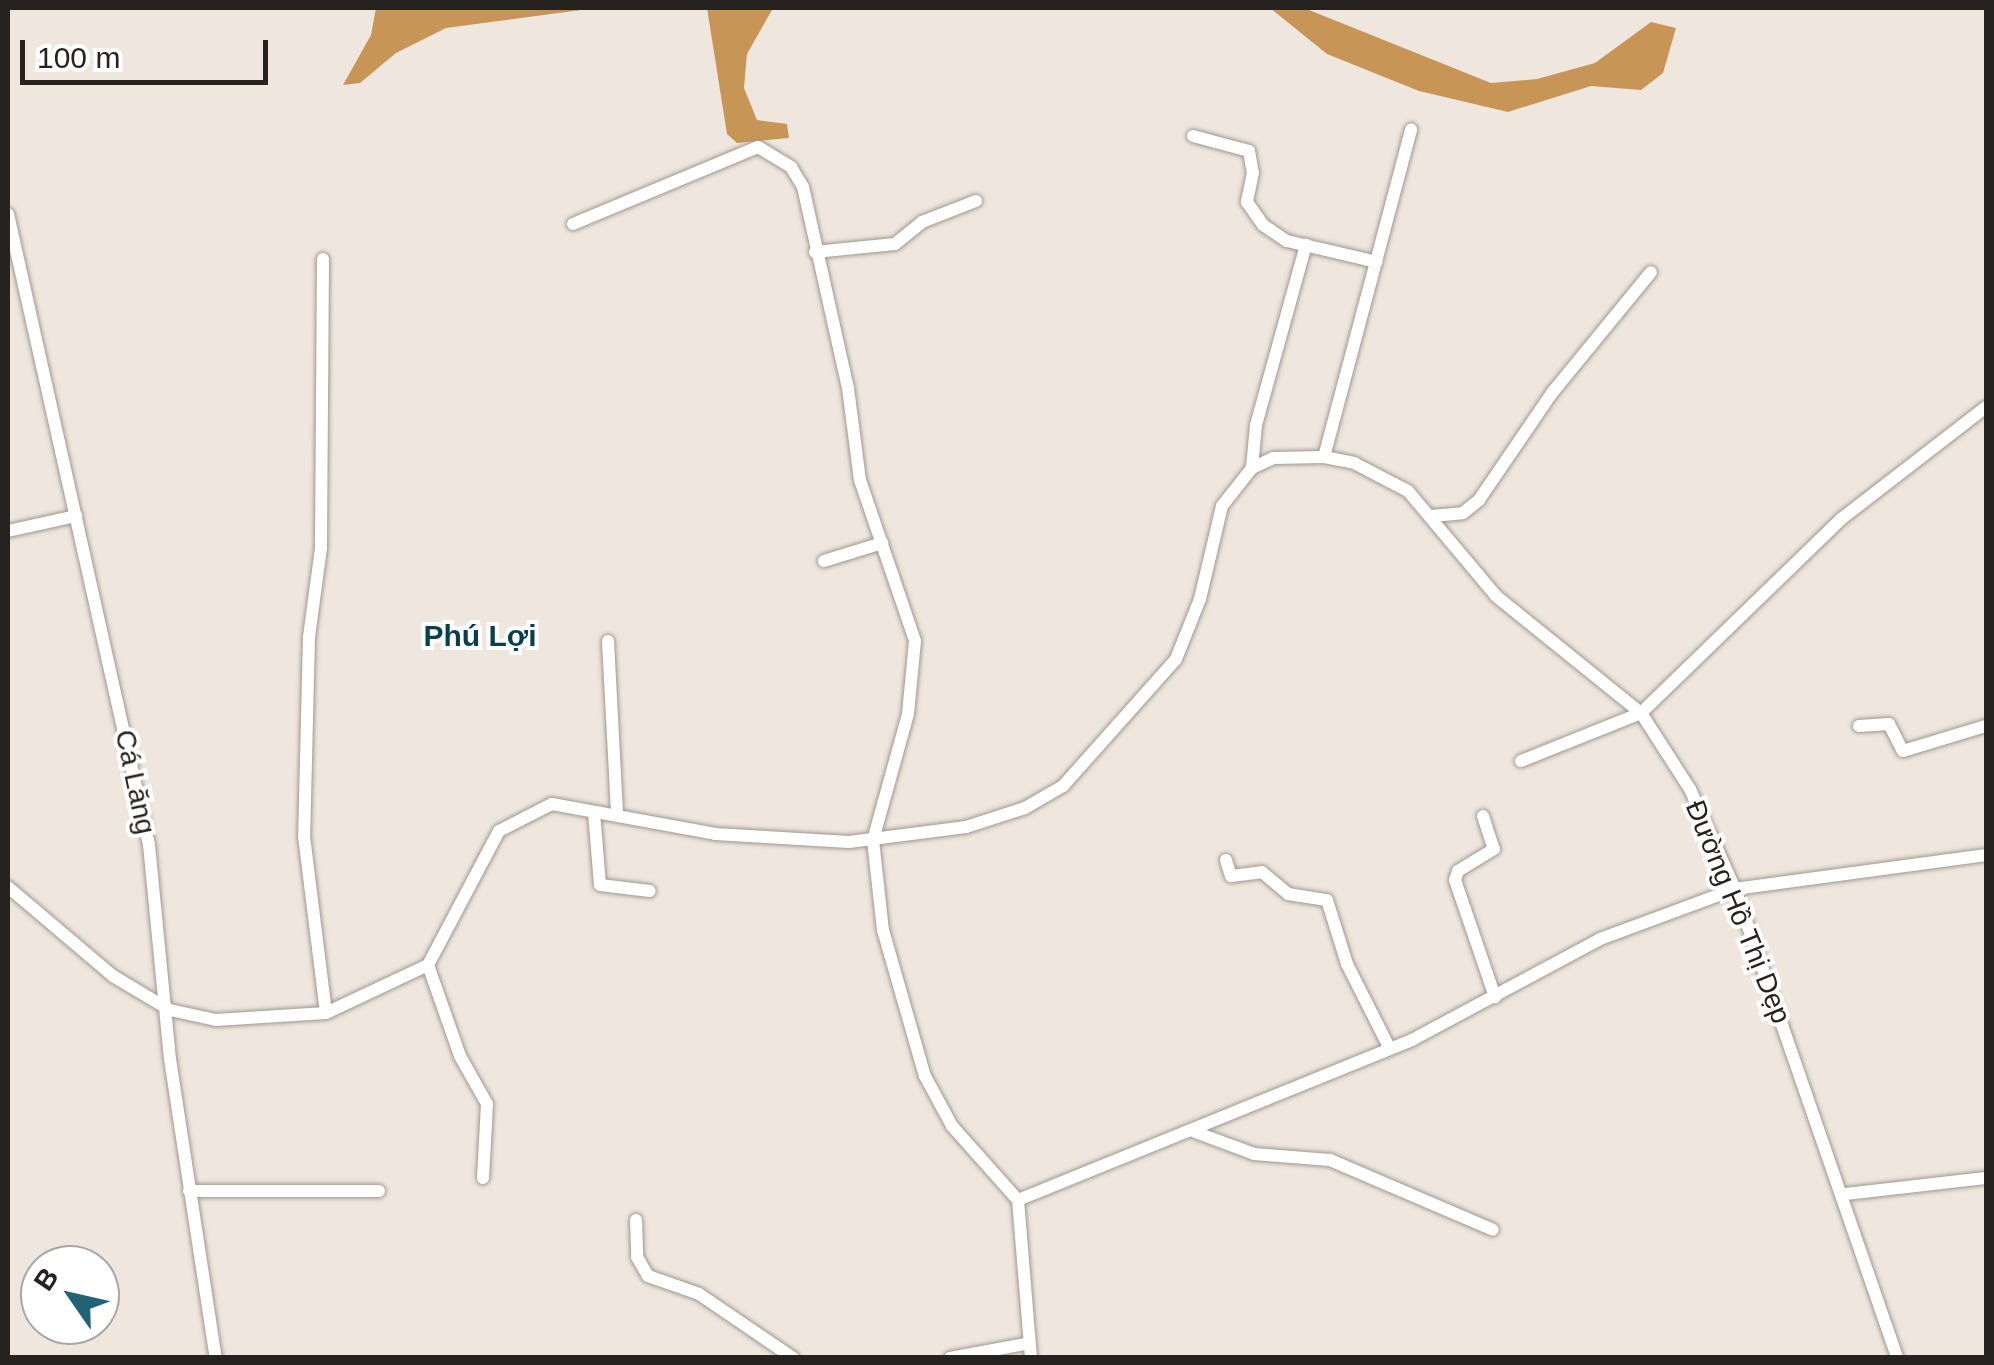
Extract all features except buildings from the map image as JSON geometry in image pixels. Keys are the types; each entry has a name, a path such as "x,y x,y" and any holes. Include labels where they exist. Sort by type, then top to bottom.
{"street":[{"path":"1324,457 1411,129"},
{"path":"1193,136 1249,151 1253,173 1247,202 1253,215 1287,241 1377,262"},
{"path":"572,224 758,148 791,167 803,187 848,388 860,480 915,642 908,714 873,840 884,930 925,1076 952,1126 1018,1200 1030,1350 950,1358"},
{"path":"815,252 895,244 922,222 976,201"},
{"name":"Cá Lăng","path":"8,214 149,845 189,1191 216,1358"},
{"path":"8,887 113,976 170,1010 216,1020 326,1013 428,965 499,832 552,804 715,834 873,840 966,828 1025,808 1063,786 1176,659 1200,599 1222,506 1252,468 1256,425 1306,245"},
{"path":"324,258 321,548 309,638 304,836 326,1013"},
{"path":"1431,516 1463,513 1479,500 1552,392 1651,272"},
{"path":"1521,761 1642,713 1842,519 1986,408"},
{"name":"Đường Hồ Thị Dẹp","path":"1252,468 1272,458 1324,457 1374,471 1408,490 1496,596 1642,713 1690,790 1735,888 1845,1194 1897,1358"},
{"path":"8,531 76,516"},
{"path":"824,561 882,543"},
{"path":"608,641 617,813"},
{"path":"1859,726 1889,724 1903,751 1986,726"},
{"path":"594,812 600,884 650,891"},
{"path":"1484,816 1494,848 1458,871 1455,880 1495,997"},
{"path":"1018,1200 1195,1132 1390,1049 1600,939 1735,888 1986,855"},
{"path":"1226,860 1230,876 1262,872 1288,894 1327,900 1347,964 1390,1049"},
{"path":"428,965 460,1056 488,1104 482,1178"},
{"path":"1195,1132 1254,1154 1330,1160 1493,1230"},
{"path":"1845,1194 1986,1178"},
{"path":"189,1191 380,1191"},
{"path":"636,1220 637,1257 648,1276 699,1294 793,1358"}],"shaded area":[{"path":"376,8 596,8 446,28 396,53 360,83 343,85 371,35"},
{"path":"707,8 773,8 747,54 744,88 757,120 787,124 789,138 737,143 727,134"},
{"path":"1270,8 1304,8 1491,83 1537,79 1595,63 1651,22 1676,28 1663,73 1641,90 1591,86 1508,112 1419,91 1327,54"}],"district":[{"name":"Phú Lợi","path":"480,636"}]}
